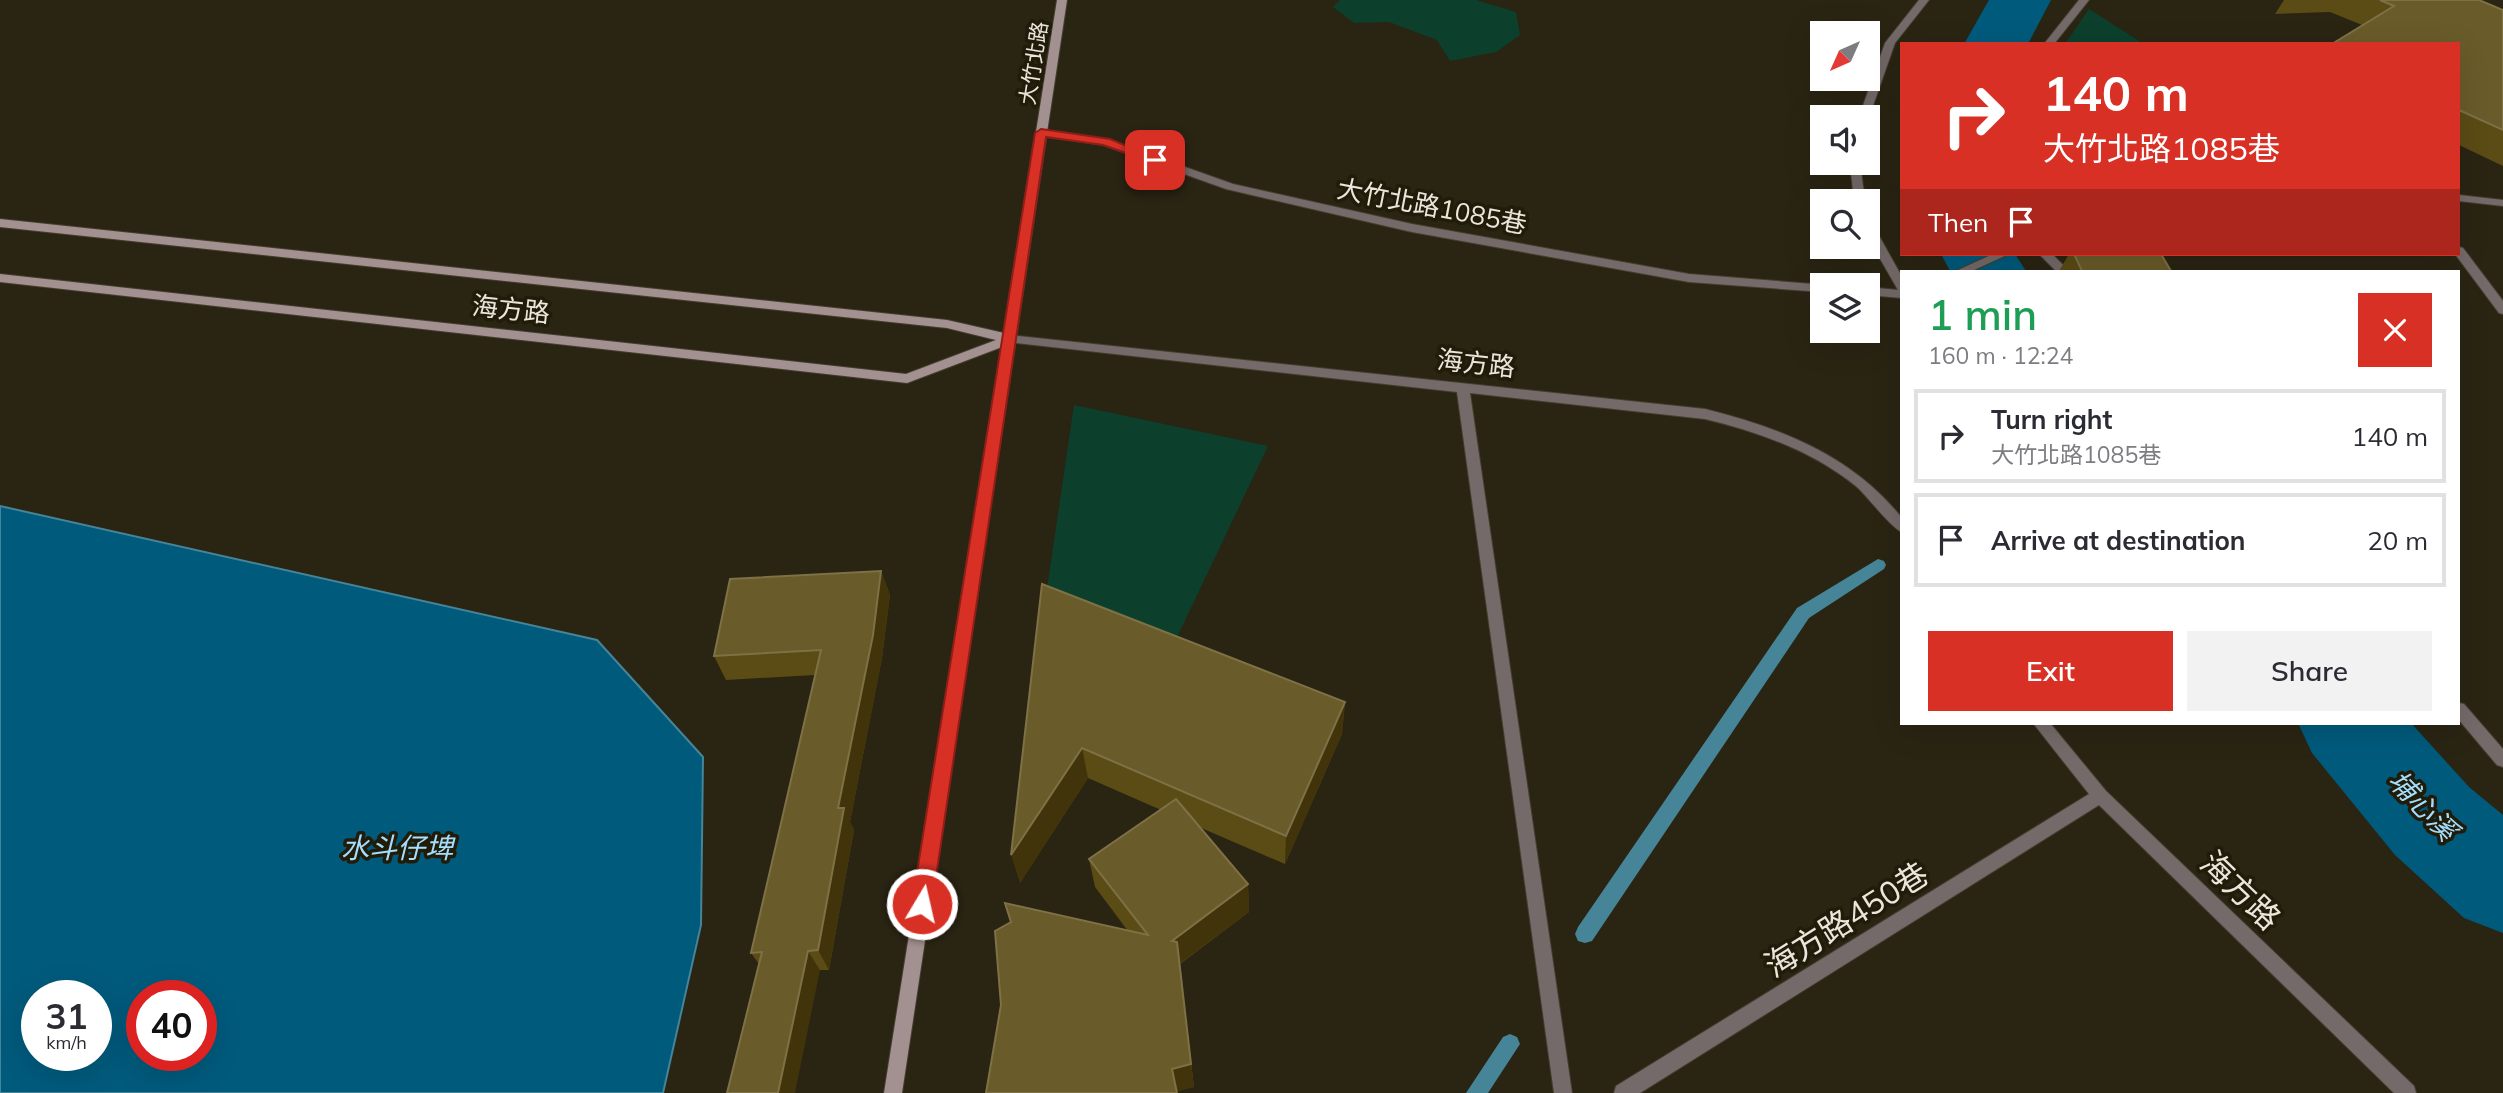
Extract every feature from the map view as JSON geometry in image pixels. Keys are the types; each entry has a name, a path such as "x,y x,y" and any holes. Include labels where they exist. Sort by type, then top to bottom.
{"street":[{"name":"大竹北路","path":"892,1093 1062,0"},
{"path":"1868,105 1890,43 1924,0"},
{"path":"2051,42 2084,0"},
{"name":"大竹北路1085巷","path":"1041,133 1105,142 1230,187 1412,228 1689,278 1810,287"},
{"path":"2460,198 2503,203"},
{"name":"海方路","path":"0,223 947,324 1010,339 1705,414 1753,425 1802,444 1848,471 1900,525"},
{"path":"1880,248 1900,283"},
{"path":"2460,252 2503,310"},
{"path":"1964,270 1998,256"},
{"path":"2047,256 2062,270"},
{"name":"海方路","path":"0,278 907,379 1010,339"},
{"path":"1880,293 1900,294"},
{"path":"1463,387 1563,1093"},
{"path":"2460,710 2503,760"},
{"name":"海方路","path":"2043,725 2100,796 2407,1093"},
{"name":"海方路450巷","path":"1623,1093 2100,796"}],"green space":[{"path":"1340,0 1476,0 1516,12 1520,35 1496,52 1450,61 1437,40 1389,22 1354,23 1333,7"},
{"path":"2089,9 2141,42 2066,42"},
{"path":"1074,405 1268,446 1169,654 1047,589"}],"water":[{"name":"水斗仔埤","path":"0,506 597,640 703,757 701,925 663,1093 0,1093"}],"building":[{"path":"2380,0 2479,0 2503,10 2503,130 2460,110 2460,42 2335,42 2394,6"},
{"path":"2075,256 2162,256 2170,270 2082,270"},
{"path":"881,571 873,635 838,808 844,808 818,950 808,951 778,1093 727,1093 762,952 751,953 821,650 714,656 730,579"},
{"path":"1042,584 1345,702 1286,836 1082,748 1011,855"},
{"path":"1176,799 1248,884 1172,941 1177,942 1191,1064 1172,1069 1177,1093 986,1093 1001,1005 995,931 1011,922 1005,903 1148,935 1089,859"}],"waterway":[{"name":"埔心溪","path":"1997,42 2020,0"},
{"name":"埔心溪","path":"1979,256 1987,270"},
{"path":"1585,934 1803,613 1878,565"},
{"name":"埔心溪","path":"2350,725 2432,821 2503,882"},
{"path":"1476,1093 1510,1044"}],"route":[{"path":"922,904 1041,133 1105,142 1155,160"}]}
